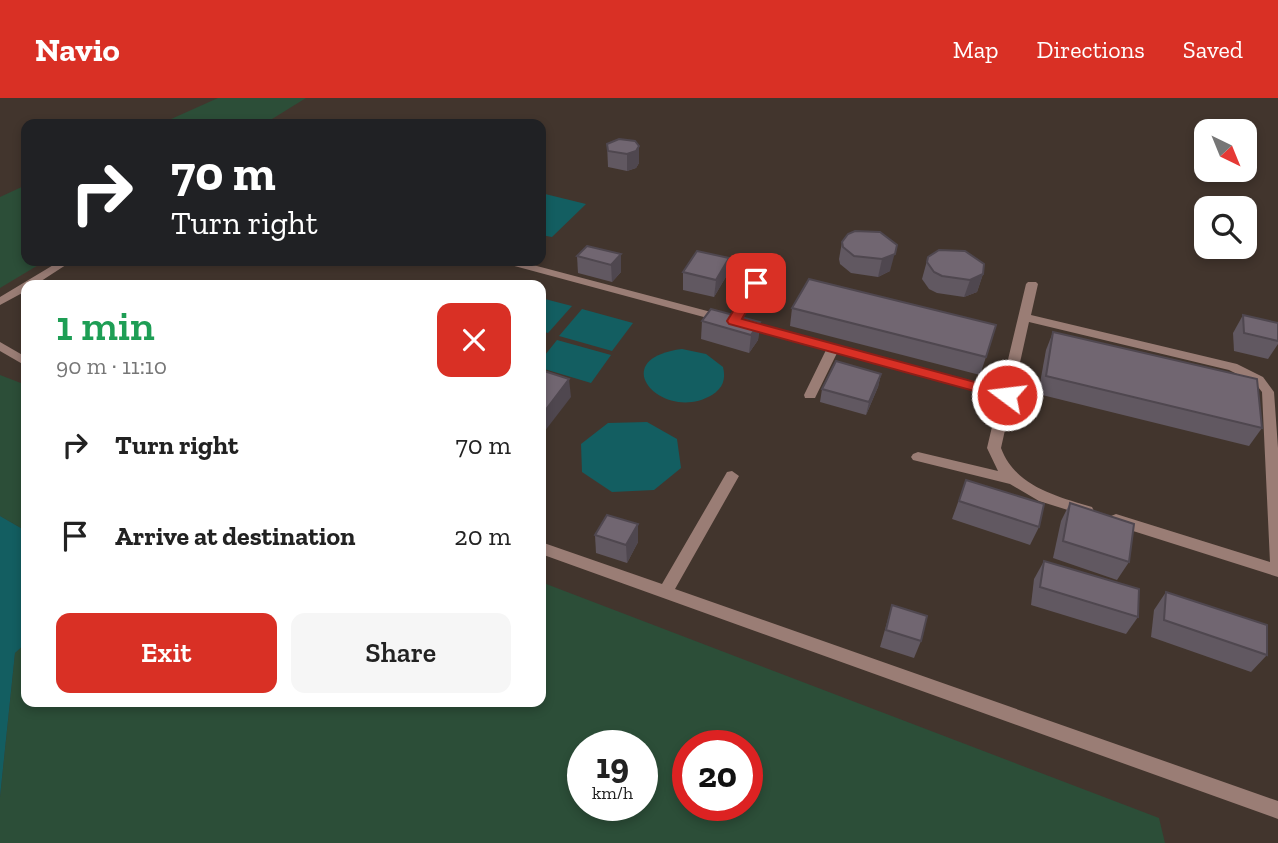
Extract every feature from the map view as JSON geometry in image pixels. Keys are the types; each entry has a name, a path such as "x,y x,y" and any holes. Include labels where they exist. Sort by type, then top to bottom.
{"lane":[{"path":"36,280 59,266"},
{"path":"526,266 1007,395"},
{"path":"734,321 756,283"},
{"path":"1014,480 1003,470 994,447 1032,284"},
{"path":"0,302 21,289"},
{"path":"918,457 1014,480 1055,501 1278,570 1268,392 1259,380 1233,367 1026,317"},
{"path":"0,346 21,359"},
{"path":"810,395 833,348"},
{"path":"666,591 732,476"},
{"path":"546,550 1278,810"}],"green space":[{"path":"218,98 306,98 272,119 171,119"},
{"path":"21,187 21,266 37,266 0,288 0,197"},
{"path":"0,375 21,383 21,528 0,516"},
{"path":"546,584 1159,818 1165,843 0,843 0,797 15,653 21,648 21,707 546,707"}],"water":[{"path":"546,194 586,204 552,237 546,236"},
{"path":"546,299 572,306 548,333"},
{"path":"582,309 633,323 612,351 559,336"},
{"path":"557,340 611,355 591,383 546,370 546,354"},
{"path":"682,349 706,354 723,367 723,383 712,395 693,402 676,401 660,396 649,387 644,376 646,364 659,355"},
{"path":"647,422 677,439 681,468 654,490 612,492 582,472 581,444 608,423"},
{"path":"0,516 21,528 21,648 15,653 0,797"}],"building":[{"path":"619,139 635,141 639,146 636,151 627,154 608,151 607,144"},
{"path":"855,231 880,232 897,245 895,254 882,259 854,256 843,247 842,242 848,234"},
{"path":"587,246 621,254 611,265 577,256"},
{"path":"939,250 965,251 984,264 983,274 970,280 942,276 934,272 927,262 928,257"},
{"path":"697,251 729,258 716,280 683,272"},
{"path":"809,279 996,325 986,357 792,308"},
{"path":"711,309 760,322 751,335 702,321"},
{"path":"1243,315 1278,323 1278,341 1244,333"},
{"path":"1053,332 1257,379 1262,428 1046,376"},
{"path":"836,361 881,374 869,402 822,389"},
{"path":"546,372 569,379 546,409"},
{"path":"966,480 1044,504 1039,527 959,501"},
{"path":"1070,503 1134,524 1129,562 1063,541"},
{"path":"607,515 638,524 626,545 595,535"},
{"path":"1044,561 1139,589 1138,617 1040,587"},
{"path":"1166,592 1267,625 1267,655 1164,620"},
{"path":"892,605 927,616 921,641 886,630"}],"route":[{"path":"756,283 734,321 1007,395"}]}
